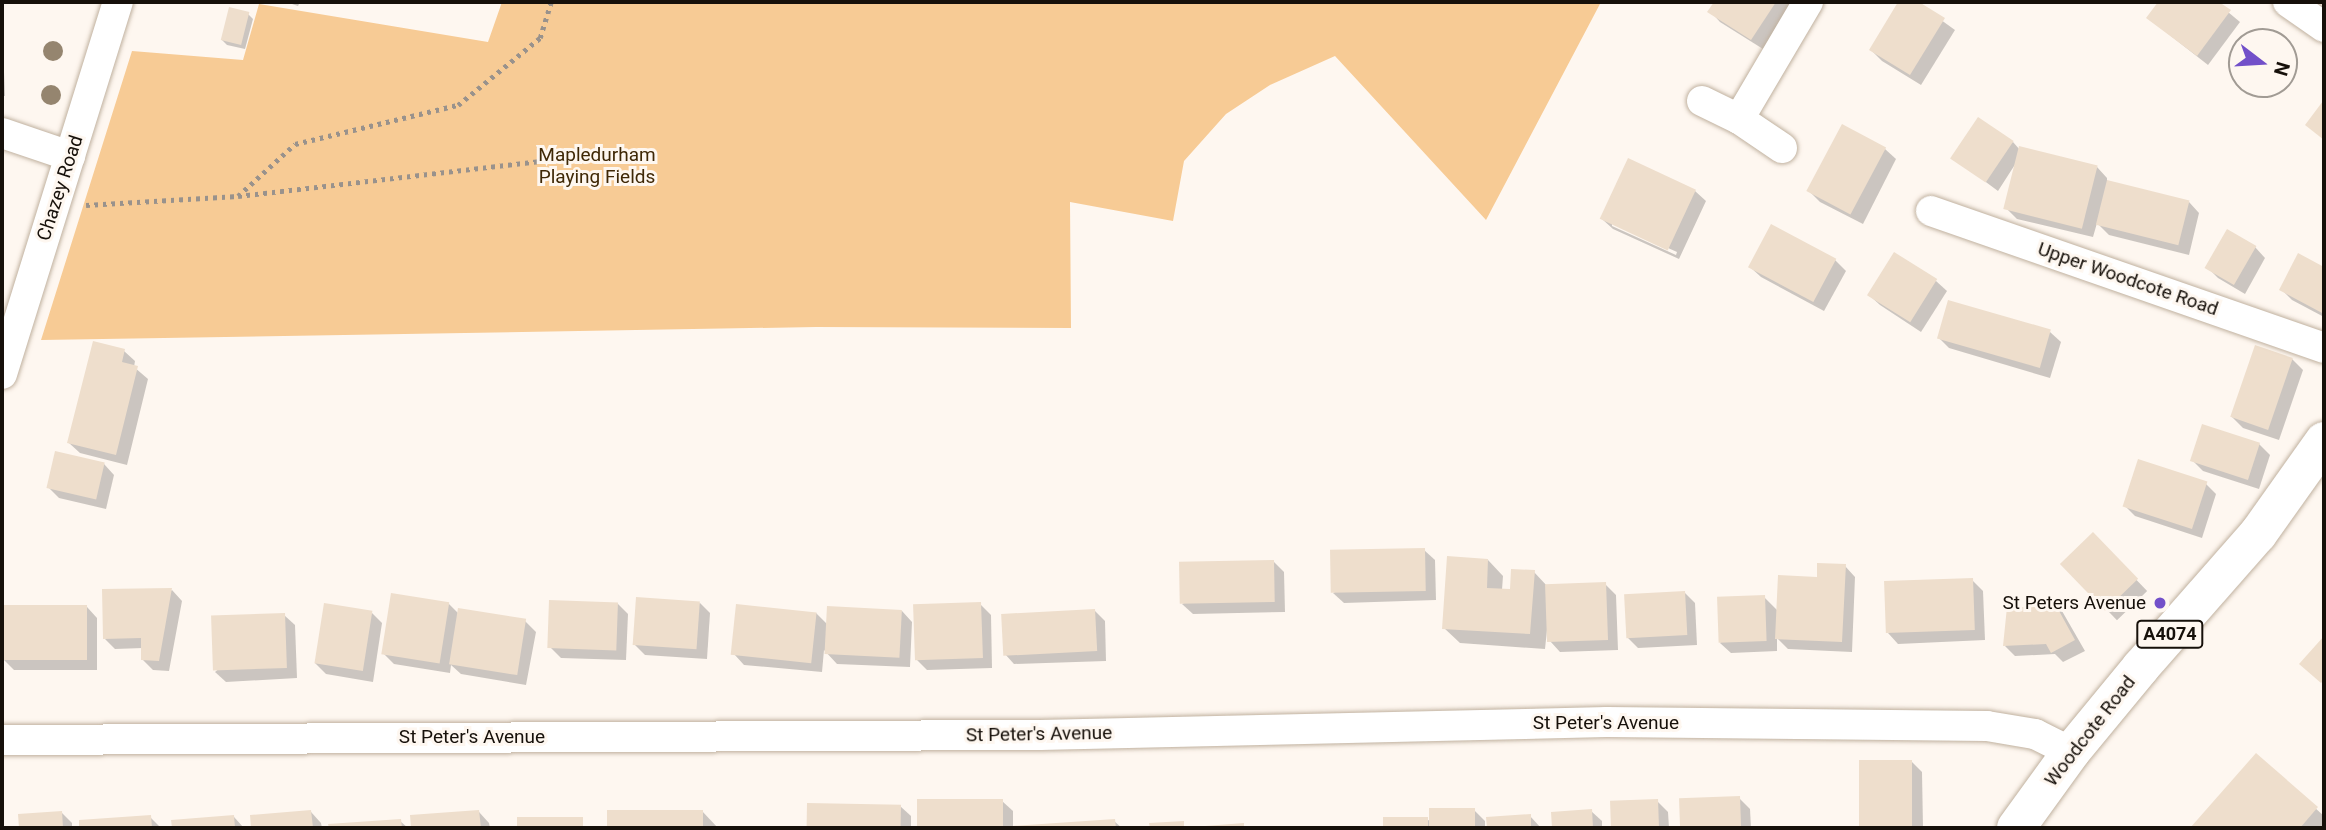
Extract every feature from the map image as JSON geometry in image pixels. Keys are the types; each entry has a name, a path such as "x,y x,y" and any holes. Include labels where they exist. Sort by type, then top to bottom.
{"main road":[{"name":"Woodcote Road","path":"2017,828 2071,752 2141,667 2258,534 2324,441"}],"street":[{"name":"Chazey Road","path":"2,374 118,2"},
{"path":"1739,119 1808,2"},
{"path":"2288,2 2324,27"},
{"path":"1702,101 1739,119 1782,148"},
{"path":"2,132 71,156"},
{"name":"Upper Woodcote Road","path":"1931,211 2324,348"},
{"name":"St Peter's Avenue","path":"2,740 1040,735 1607,722 1987,726 2035,734 2071,752"}],"path":[{"path":"238,196 295,144 458,105 540,38 551,2"},
{"path":"54,207 238,196 567,158"}],"green space":[{"name":"Mapledurham Playing Fields","path":"502,2 1601,2 1486,220 1335,56 1270,85 1226,114 1184,161 1173,221 1070,202 1071,328 816,327 41,340 132,51 243,60 259,4 488,42"}],"building":[{"path":"1714,2 1776,2 1751,40 1707,12"},
{"path":"1898,2 1919,2 1945,18 1910,75 1869,50"},
{"path":"2158,2 2219,2 2231,10 2197,56 2146,18"},
{"path":"229,7 249,12 241,45 221,40"},
{"path":"2324,102 2324,140 2305,125"},
{"path":"1978,117 2014,141 1986,182 1950,158"},
{"path":"1842,124 1886,147 1850,215 1806,191"},
{"path":"2019,146 2098,166 2082,229 2003,209"},
{"path":"1628,158 1696,190 1668,250 1600,219"},
{"path":"2107,180 2189,201 2178,245 2096,225"},
{"path":"1771,224 1836,259 1813,302 1748,267"},
{"path":"2227,229 2256,246 2234,285 2204,268"},
{"path":"1894,252 1937,279 1910,322 1867,295"},
{"path":"2298,253 2324,267 2324,314 2279,290"},
{"path":"1948,300 2051,329 2040,368 1937,338"},
{"path":"93,341 125,349 122,362 138,366 116,455 67,443"},
{"path":"2255,345 2293,358 2268,430 2230,417"},
{"path":"2202,424 2260,443 2248,480 2190,461"},
{"path":"55,451 105,462 96,499 46,488"},
{"path":"2138,459 2207,482 2192,529 2123,507"},
{"path":"2093,532 2138,579 2105,611 2060,564"},
{"path":"1425,548 1426,591 1331,593 1330,550"},
{"path":"1447,556 1488,559 1487,588 1510,589 1511,569 1535,570 1530,634 1442,629"},
{"path":"1274,560 1275,602 1180,604 1179,562"},
{"path":"1817,563 1846,564 1842,642 1775,639 1778,575 1817,577"},
{"path":"1973,578 1975,630 1886,633 1884,581"},
{"path":"1606,582 1608,640 1547,642 1545,584"},
{"path":"172,588 159,661 141,660 141,638 103,639 102,589"},
{"path":"1685,591 1687,635 1626,638 1624,594"},
{"path":"391,593 449,602 440,663 381,654"},
{"path":"1765,595 1767,641 1719,643 1717,597"},
{"path":"636,597 700,601 696,649 633,645"},
{"path":"2052,598 2075,640 2051,653 2046,644 2003,646 2007,607 2035,607"},
{"path":"549,600 618,602 616,650 547,648"},
{"path":"981,602 983,658 915,660 913,604"},
{"path":"324,603 372,611 363,671 314,663"},
{"path":"736,604 817,612 811,663 731,655"},
{"path":"2,605 87,605 87,660 2,660"},
{"path":"827,606 902,610 899,658 824,654"},
{"path":"458,608 526,619 517,675 449,664"},
{"path":"1095,609 1097,651 1003,656 1001,614"},
{"path":"285,613 287,668 213,671 211,616"},
{"path":"2324,636 2324,680 2321,683 2299,664"},
{"path":"2256,753 2318,807 2300,828 2190,828"},
{"path":"1859,760 1912,760 1912,828 1859,828"},
{"path":"1740,796 1741,828 1680,828 1679,798"},
{"path":"917,799 1003,799 1003,828 917,828"},
{"path":"1658,799 1659,828 1611,828 1610,801"},
{"path":"807,803 901,805 901,828 807,828"},
{"path":"1429,808 1475,808 1475,828 1429,828"},
{"path":"1592,809 1593,828 1552,828 1551,812"},
{"path":"311,810 313,828 251,828 250,815"},
{"path":"479,810 481,828 411,828 410,815"},
{"path":"607,810 703,810 703,828 607,828"},
{"path":"62,811 63,828 19,828 18,814"},
{"path":"1531,814 1531,828 1487,828 1486,817"},
{"path":"151,815 152,828 79,828 79,820"},
{"path":"234,815 235,828 172,828 171,820"},
{"path":"517,817 583,817 583,828 517,828"},
{"path":"1383,817 1428,817 1428,828 1383,828"},
{"path":"401,819 402,828 329,828 328,824"},
{"path":"1115,819 1116,828 1012,828 1012,826"},
{"path":"1184,821 1184,828 1150,828 1149,823"},
{"path":"1244,823 1244,828 1205,828 1205,826"}],"place":[{"name":"St Peters Avenue","path":"2160,603"}]}
